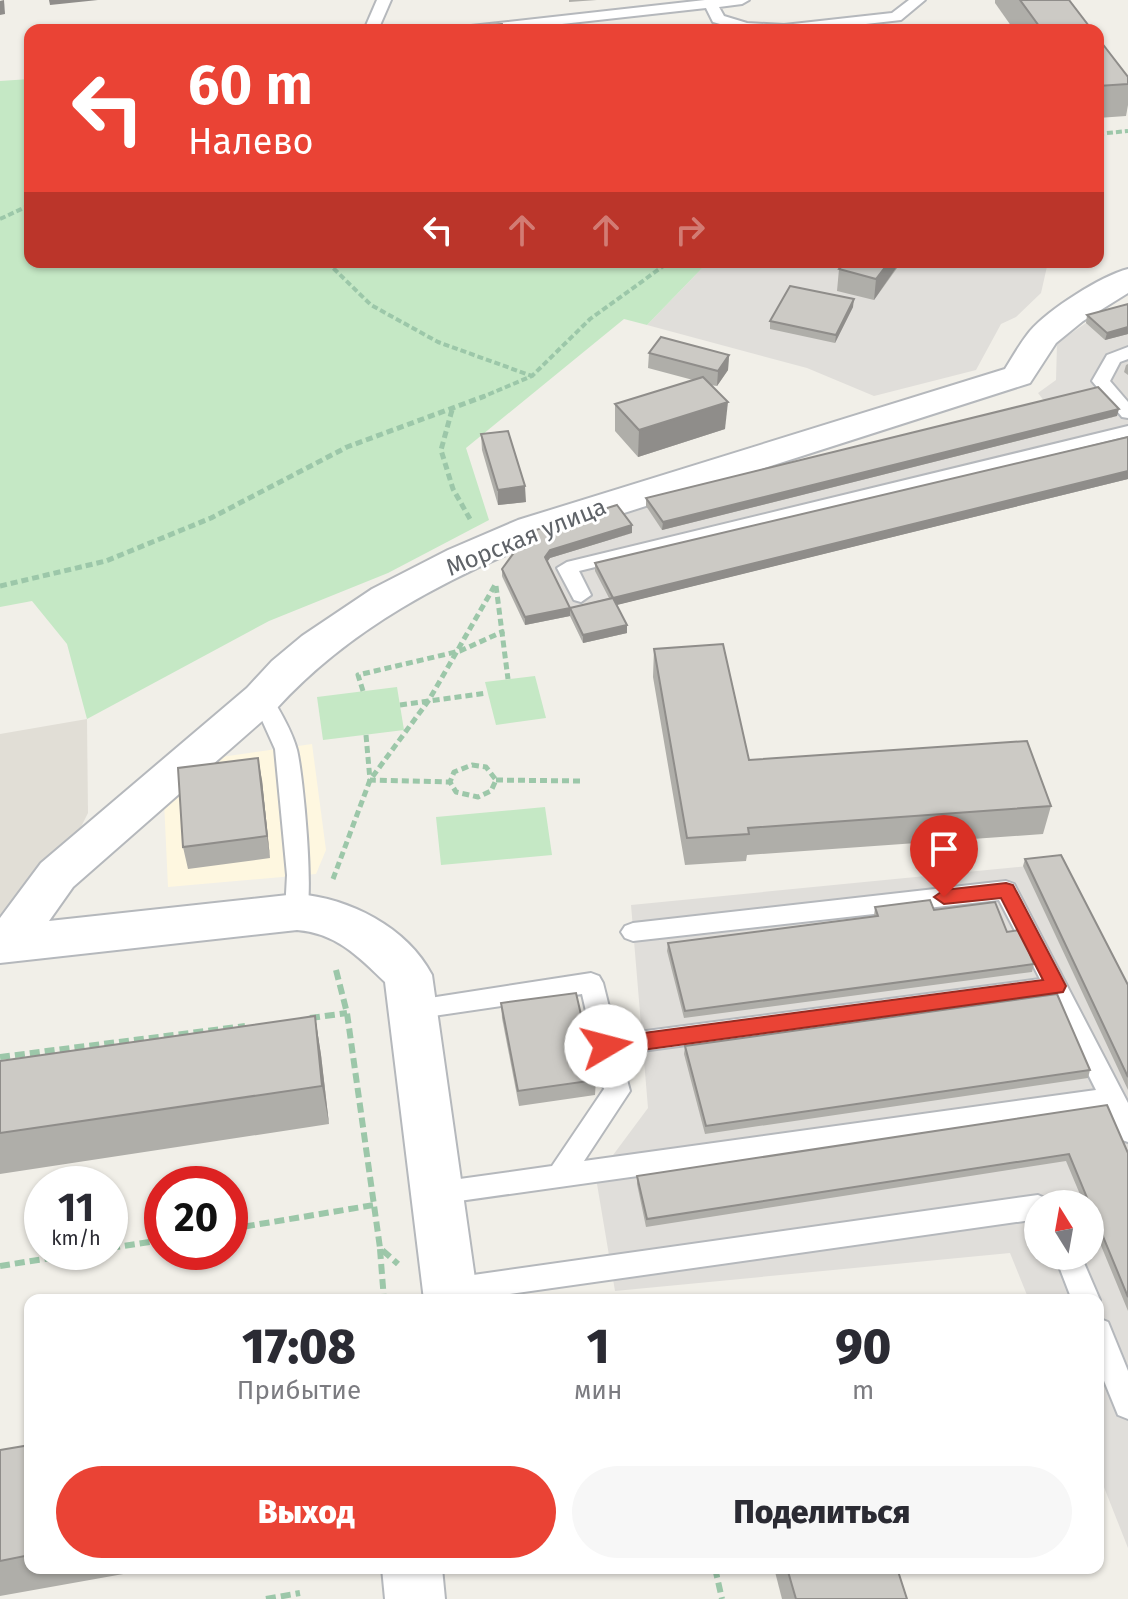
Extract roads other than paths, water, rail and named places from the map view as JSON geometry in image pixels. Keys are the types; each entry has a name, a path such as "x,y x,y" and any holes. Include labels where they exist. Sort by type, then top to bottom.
{"street":[{"name":"Морская улица","path":"4,944 57,875 262,698 283,672 372,608 458,560 504,540 596,507 1018,376 1043,337 1071,314 1128,279"},
{"path":"4,944 297,912 321,912 359,929 408,975 451,1294"},
{"path":"413,1574 415,1599"}],"lane":[{"path":"374,24 384,0"},
{"path":"524,24 742,0"},
{"path":"831,24 896,17 918,0"},
{"path":"711,3 718,19 736,24"},
{"path":"896,17 901,24"},
{"path":"1128,352 1113,359 1101,381 1128,413"},
{"path":"581,595 567,568 1128,431"},
{"path":"262,698 286,749 298,875 297,912"},
{"path":"633,932 1006,890 1128,1131"},
{"path":"413,1009 591,983 617,1091 560,1175"},
{"path":"606,1046 1056,986"},
{"path":"438,1193 1113,1098"},
{"path":"458,1294 1024,1209"},
{"path":"1074,1270 1084,1294"},
{"path":"1104,1346 1128,1406"}]}
